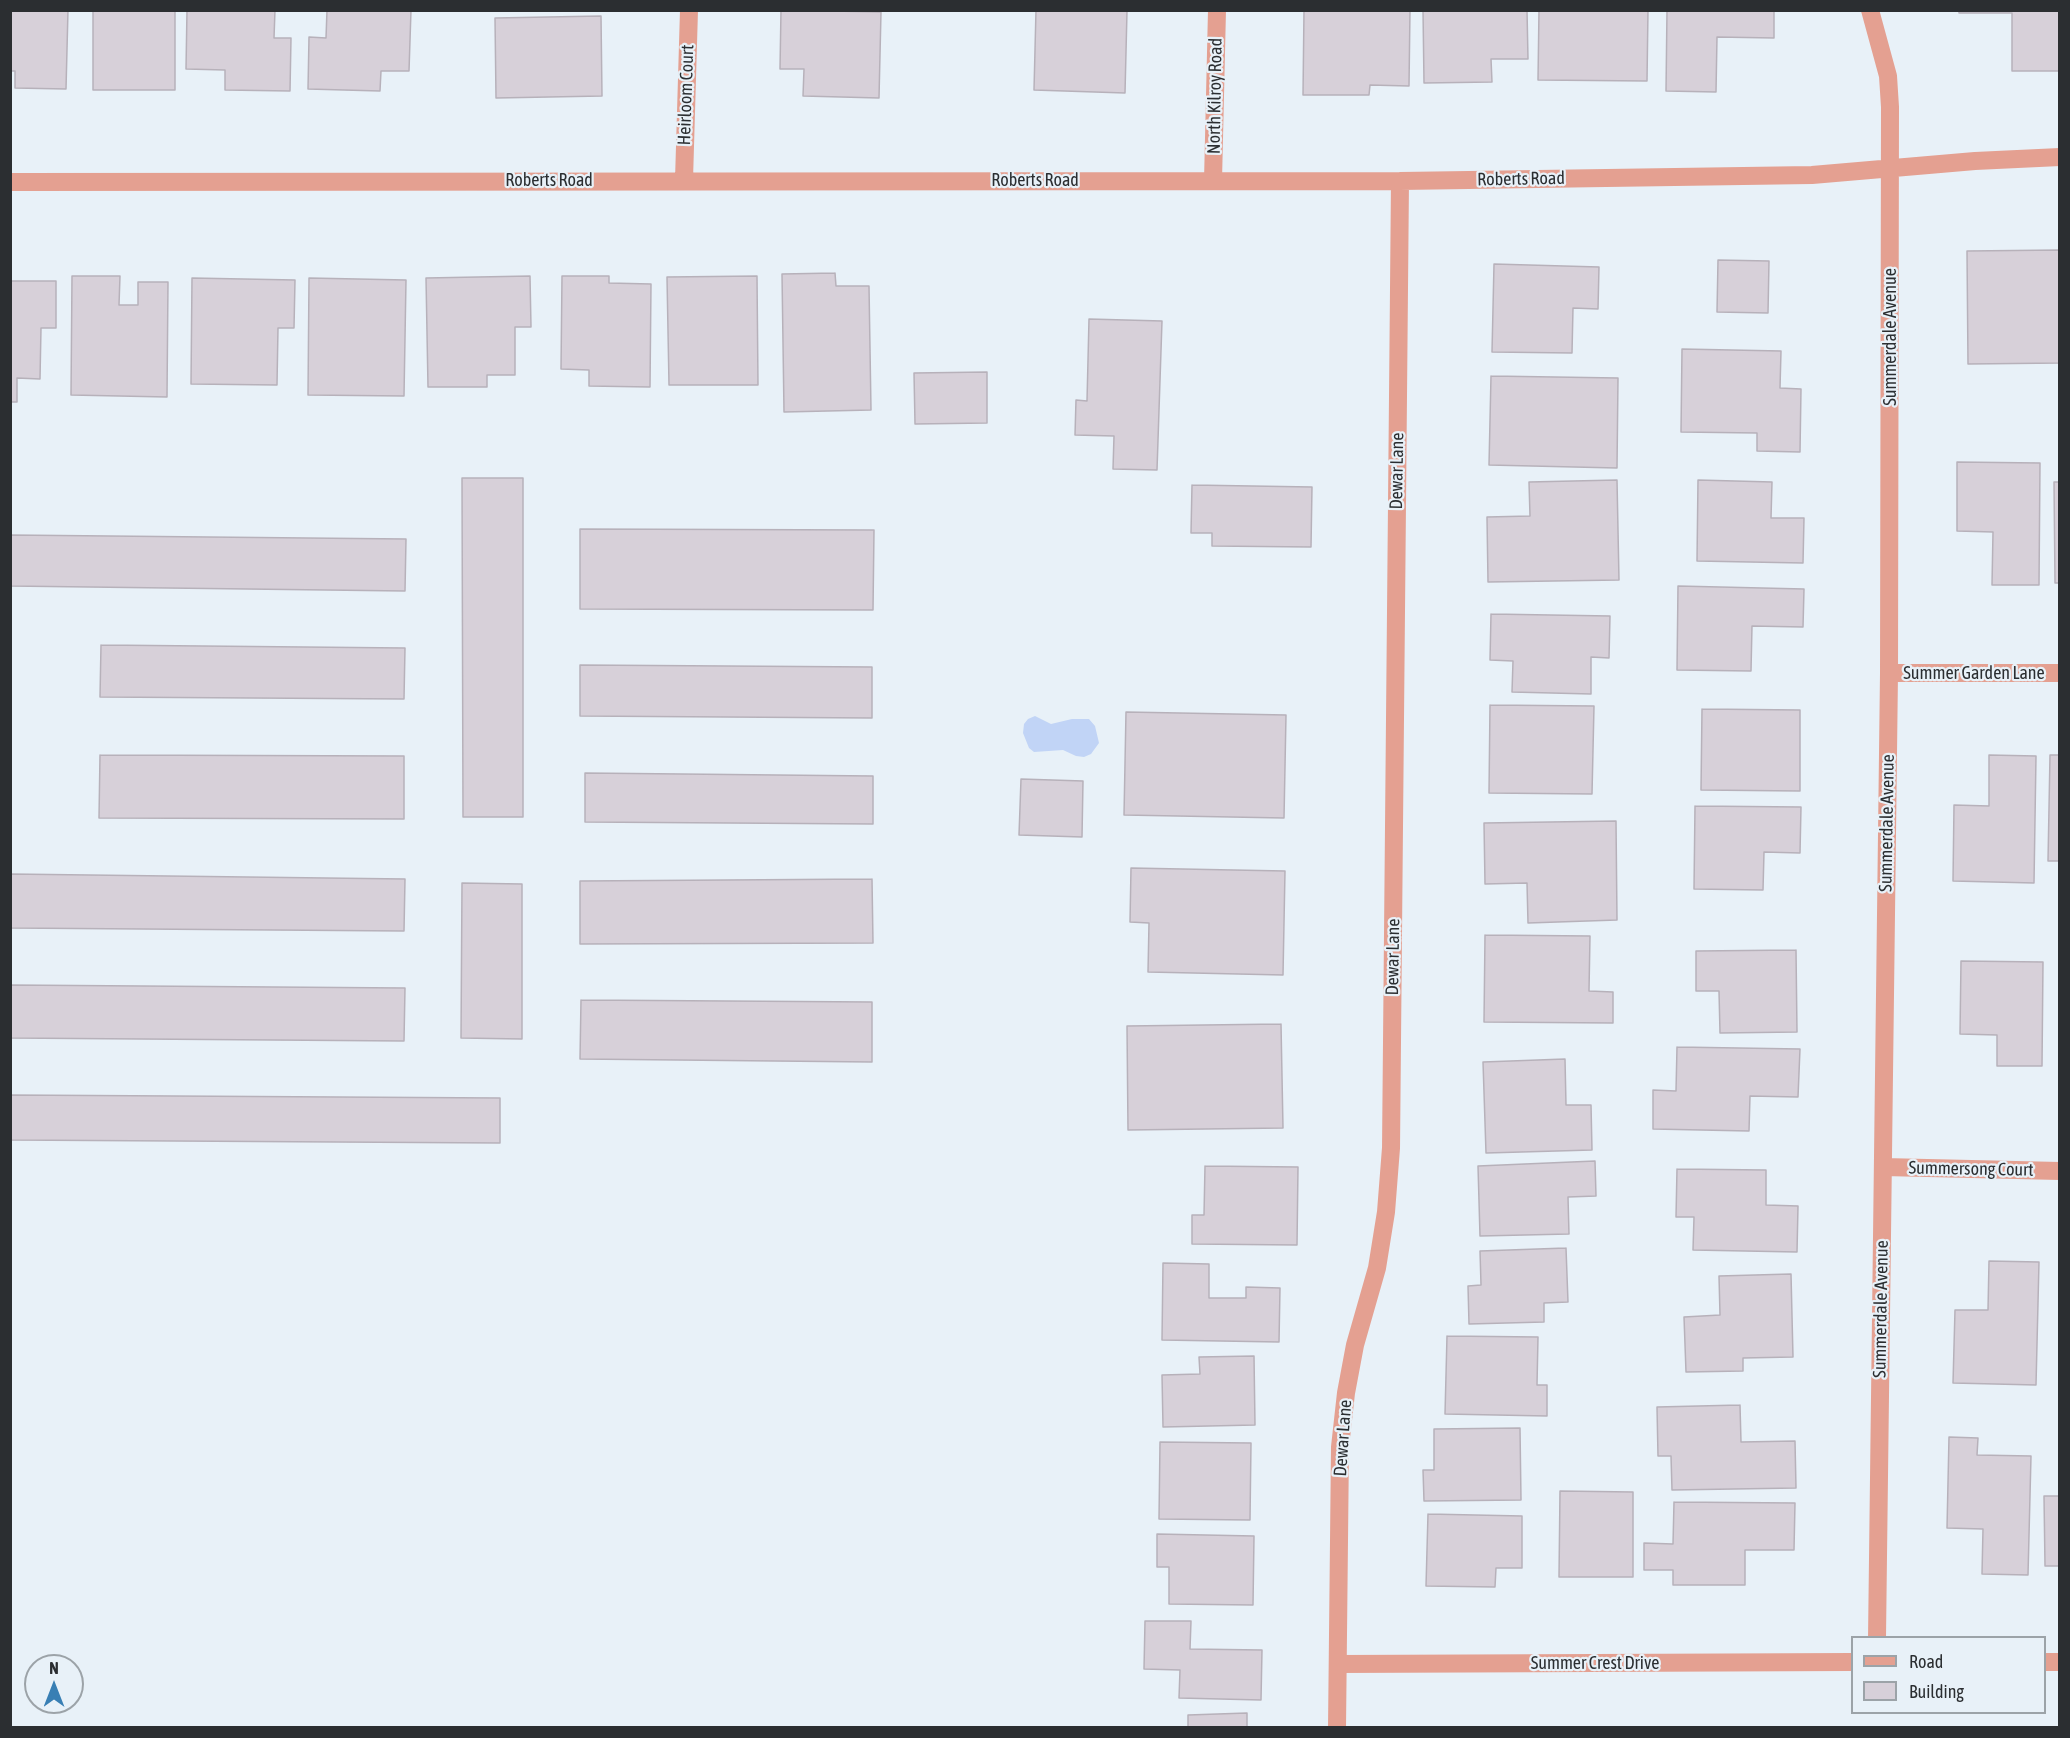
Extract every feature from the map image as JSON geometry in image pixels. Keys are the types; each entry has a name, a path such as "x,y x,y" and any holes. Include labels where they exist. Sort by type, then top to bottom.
{"street":[{"name":"Heirloom Court","path":"684,180 689,10"},
{"name":"North Kilroy Road","path":"1213,181 1217,10"},
{"name":"Summerdale Avenue","path":"1870,10 1888,76 1890,107 1889,673 1877,1636"},
{"name":"Roberts Road","path":"10,182 1400,181 1812,175 2060,158"},
{"name":"Dewar Lane","path":"1337,1728 1340,1447 1346,1393 1355,1345 1377,1268 1386,1212 1392,1148 1400,181"},
{"name":"Summer Garden Lane","path":"1889,673 2060,673"},
{"name":"Summersong Court","path":"1883,1167 2060,1171"},
{"name":"Summer Crest Drive","path":"1338,1664 1851,1662"}],"water":[{"path":"1035,716 1051,724 1072,719 1089,719 1095,726 1099,743 1091,754 1084,757 1063,750 1034,752 1029,748 1023,733 1024,724"}],"building":[{"path":"10,10 68,10 66,89 15,88 15,71 10,71"},
{"path":"93,10 175,10 175,90 93,90"},
{"path":"187,10 275,10 274,38 291,38 290,91 225,90 225,70 186,69"},
{"path":"327,10 411,10 409,71 381,71 380,91 308,89 309,37 326,38"},
{"path":"781,10 881,12 879,98 803,96 804,69 780,69"},
{"path":"1036,10 1127,11 1125,93 1034,90"},
{"path":"1304,10 1410,10 1409,86 1370,85 1369,95 1303,95"},
{"path":"1423,10 1527,10 1528,59 1491,59 1492,82 1424,83"},
{"path":"1539,10 1648,10 1647,81 1538,80"},
{"path":"1667,10 1774,10 1774,38 1717,37 1716,92 1666,91"},
{"path":"1959,10 2060,10 2060,71 2012,71 2012,13 1959,13"},
{"path":"601,16 602,96 496,98 495,18"},
{"path":"2060,250 2060,363 1968,364 1967,251"},
{"path":"1718,260 1769,261 1768,313 1717,312"},
{"path":"1494,264 1599,267 1598,309 1573,308 1572,353 1492,352"},
{"path":"835,273 836,286 869,286 871,410 784,412 782,274"},
{"path":"72,276 120,276 119,305 138,305 138,282 168,282 167,397 71,395"},
{"path":"530,276 531,327 515,327 515,375 487,375 487,387 428,387 426,278"},
{"path":"562,276 609,276 609,283 651,284 650,387 589,386 589,370 561,369"},
{"path":"757,276 758,385 669,385 667,277"},
{"path":"192,278 295,280 294,328 278,328 277,385 191,384"},
{"path":"309,278 406,280 404,396 308,395"},
{"path":"10,281 56,281 56,328 41,328 40,379 17,378 17,402 10,402"},
{"path":"1089,319 1162,321 1157,470 1113,469 1114,436 1075,435 1076,400 1087,401"},
{"path":"1682,349 1781,351 1780,388 1801,389 1800,452 1757,451 1757,433 1681,432"},
{"path":"987,372 987,423 915,424 914,373"},
{"path":"1491,376 1618,378 1617,468 1489,465"},
{"path":"1957,462 2040,463 2039,585 1992,585 1993,532 1957,531"},
{"path":"462,478 523,478 523,817 463,817"},
{"path":"1617,480 1619,580 1488,582 1487,517 1530,516 1529,482"},
{"path":"1698,480 1772,482 1771,518 1804,518 1803,563 1697,561"},
{"path":"2054,482 2060,482 2060,583 2055,583"},
{"path":"1192,485 1312,487 1311,547 1212,546 1212,533 1191,533"},
{"path":"580,529 874,530 873,610 580,609"},
{"path":"10,535 406,539 405,591 10,586"},
{"path":"1678,586 1804,589 1803,627 1752,626 1751,671 1677,670"},
{"path":"1491,614 1610,616 1609,658 1591,657 1591,694 1512,692 1513,661 1490,660"},
{"path":"101,645 405,648 404,699 100,697"},
{"path":"580,665 872,667 872,718 580,716"},
{"path":"1490,705 1594,706 1592,794 1489,793"},
{"path":"1702,709 1800,710 1800,791 1701,790"},
{"path":"1126,712 1286,715 1284,818 1124,815"},
{"path":"100,755 404,756 404,819 99,818"},
{"path":"1989,755 2036,756 2034,883 1953,881 1954,805 1989,806"},
{"path":"2050,755 2060,755 2060,861 2048,861"},
{"path":"585,773 873,776 873,824 585,822"},
{"path":"1021,779 1083,781 1082,837 1019,835"},
{"path":"1695,806 1801,807 1800,853 1764,852 1763,890 1694,889"},
{"path":"1616,821 1617,920 1528,923 1527,883 1485,884 1484,823"},
{"path":"1131,868 1285,871 1283,975 1148,972 1149,923 1130,922"},
{"path":"10,874 405,879 404,931 10,928"},
{"path":"872,879 873,943 580,944 580,881"},
{"path":"462,883 522,884 522,1039 461,1038"},
{"path":"1485,935 1590,936 1589,991 1613,992 1613,1023 1484,1022"},
{"path":"1796,950 1797,1032 1720,1033 1719,991 1696,991 1696,951"},
{"path":"1961,961 2043,962 2042,1066 1997,1066 1997,1035 1960,1034"},
{"path":"10,985 405,988 404,1041 10,1038"},
{"path":"581,1000 872,1002 872,1062 580,1059"},
{"path":"1281,1024 1283,1128 1128,1130 1127,1026"},
{"path":"1677,1047 1800,1049 1798,1097 1750,1096 1749,1131 1653,1129 1653,1090 1676,1091"},
{"path":"1565,1059 1566,1105 1591,1105 1592,1150 1486,1153 1483,1062"},
{"path":"10,1095 500,1098 500,1143 10,1140"},
{"path":"1595,1161 1596,1196 1568,1197 1569,1234 1480,1236 1478,1166"},
{"path":"1205,1166 1298,1167 1297,1245 1192,1244 1192,1215 1204,1215"},
{"path":"1677,1169 1766,1170 1766,1205 1798,1206 1797,1252 1693,1250 1694,1217 1676,1217"},
{"path":"1566,1248 1568,1302 1544,1303 1544,1322 1469,1324 1468,1286 1481,1285 1480,1251"},
{"path":"1989,1261 2039,1262 2036,1385 1953,1383 1955,1310 1988,1310"},
{"path":"1163,1263 1209,1264 1209,1298 1246,1298 1246,1287 1280,1288 1279,1342 1162,1340"},
{"path":"1791,1274 1793,1357 1743,1358 1743,1371 1686,1372 1684,1317 1720,1315 1719,1276"},
{"path":"1447,1336 1538,1337 1537,1385 1547,1385 1547,1416 1445,1414"},
{"path":"1254,1356 1255,1425 1163,1427 1162,1375 1200,1374 1199,1357"},
{"path":"1740,1405 1741,1442 1795,1441 1796,1488 1672,1490 1671,1456 1658,1456 1657,1407"},
{"path":"1520,1428 1521,1500 1424,1501 1423,1470 1434,1470 1434,1429"},
{"path":"1949,1437 1978,1438 1977,1455 2031,1456 2028,1575 1982,1574 1983,1529 1947,1528"},
{"path":"1160,1442 1251,1443 1250,1520 1159,1519"},
{"path":"1560,1491 1633,1492 1633,1577 1559,1577"},
{"path":"2044,1496 2060,1496 2060,1566 2045,1566"},
{"path":"1674,1502 1795,1503 1794,1550 1745,1550 1745,1585 1673,1585 1673,1570 1644,1570 1644,1543 1673,1544"},
{"path":"1428,1514 1522,1516 1522,1568 1496,1568 1495,1587 1426,1586"},
{"path":"1157,1534 1254,1536 1253,1605 1169,1604 1169,1567 1157,1567"},
{"path":"1145,1621 1191,1621 1190,1649 1262,1650 1261,1700 1179,1698 1180,1670 1144,1669"},
{"path":"1247,1713 1247,1728 1188,1728 1188,1715"}]}
